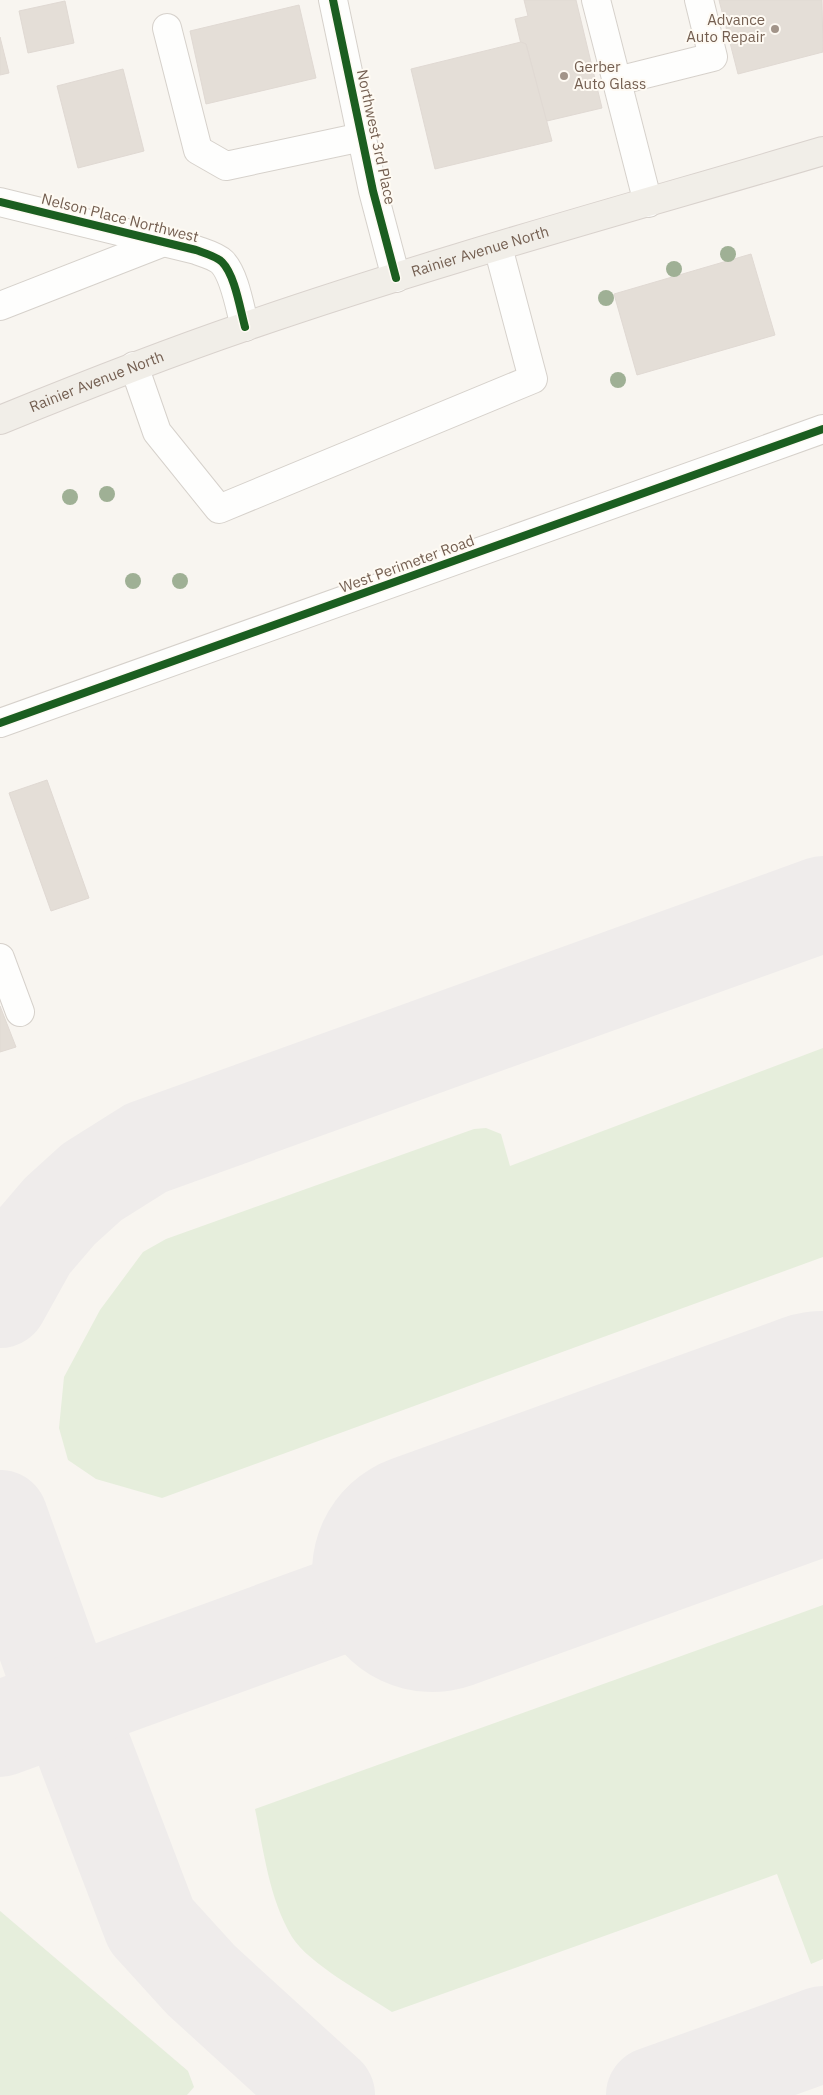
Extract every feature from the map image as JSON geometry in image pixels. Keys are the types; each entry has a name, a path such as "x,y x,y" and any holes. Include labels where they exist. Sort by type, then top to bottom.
{"main road":[{"name":"Rainier Avenue North","path":"0,420 134,366 246,326 498,247 823,151"}],"street":[{"name":"Northwest 3rd Place","path":"332,0 362,138 396,278"},
{"path":"596,0 648,203"},
{"path":"617,81 713,56 699,0"},
{"path":"167,28 198,150 226,166 362,138"},
{"name":"Nelson Place Northwest","path":"0,202 196,250 221,262 230,273 246,326"},
{"path":"0,306 164,242"},
{"path":"134,366 157,432 219,509 533,379 498,247"},
{"name":"West Perimeter Road","path":"0,723 823,429"},
{"path":"0,958 20,1012"}],"green space":[{"path":"823,1048 823,1257 162,1498 96,1479 68,1460 59,1428 64,1377 100,1310 143,1252 166,1239 474,1129 486,1128 501,1134 510,1166"},
{"path":"823,1605 823,1959 811,1964 777,1874 392,2012 324,1968 311,1958 292,1937 284,1922 273,1891 255,1809"},
{"path":"0,1911 188,2071 194,2087 187,2095 0,2095"}],"building":[{"name":"Gerber Auto Glass","path":"524,0 576,0 602,108 547,121 526,44 521,44 515,19 528,16"},
{"name":"Advance Auto Repair","path":"719,0 822,0 823,52 738,74"},
{"path":"65,1 74,43 28,53 19,11"},
{"path":"299,5 316,78 206,104 190,31"},
{"path":"0,37 9,73 0,75"},
{"path":"521,42 526,44 552,141 435,169 411,69"},
{"path":"123,69 144,151 78,168 57,86"},
{"path":"751,254 775,335 637,375 614,294"},
{"path":"47,780 89,898 51,911 9,793"},
{"path":"0,1006 16,1047 0,1052"}],"taxiway":[{"path":"0,1300 30,1246 60,1211 92,1182 146,1148 823,904"},
{"path":"0,1518 67,1705 151,1925 201,1980 327,2095"},
{"path":"0,1729 432,1572"},
{"path":"654,2095 823,2034"}],"runway":[{"path":"432,1572 823,1431"}],"cycle path":[{"path":"333,0 373,191 396,278"},
{"path":"0,202 196,250 217,258 227,268 230,275 245,327"},
{"path":"0,723 823,429"}],"place":[{"name":"Advance Auto Repair","path":"775,29"},
{"name":"Gerber Auto Glass","path":"564,76"}]}
